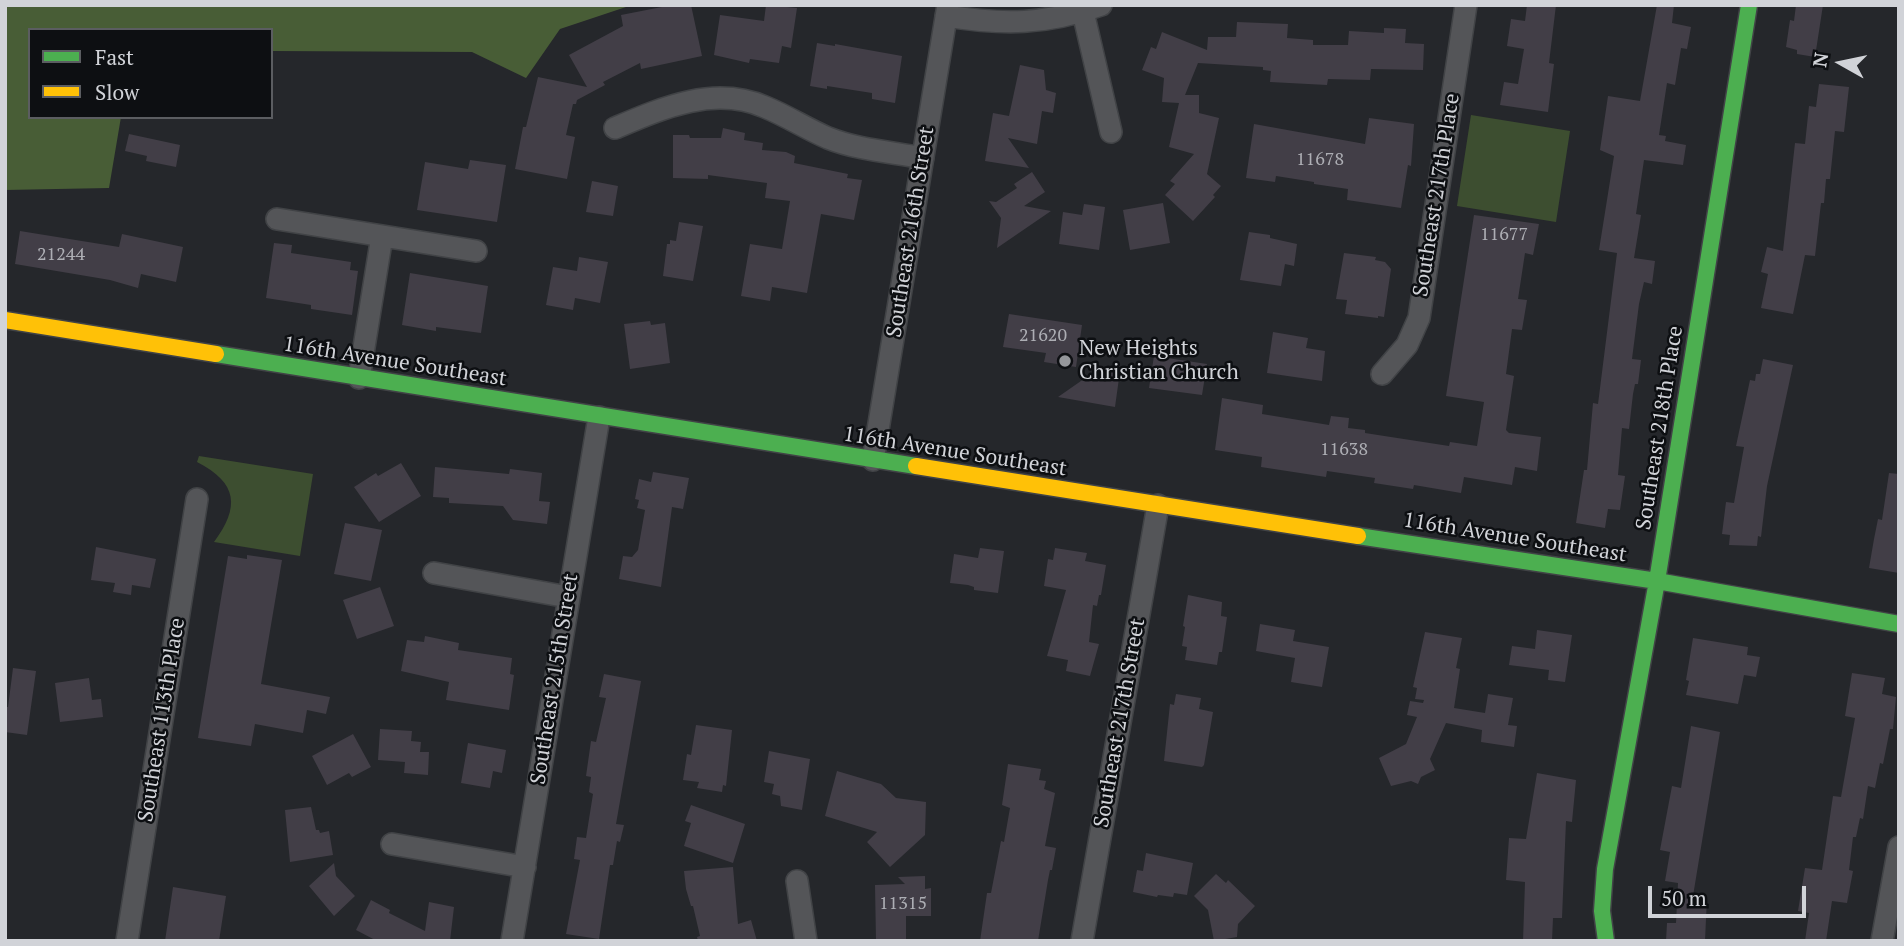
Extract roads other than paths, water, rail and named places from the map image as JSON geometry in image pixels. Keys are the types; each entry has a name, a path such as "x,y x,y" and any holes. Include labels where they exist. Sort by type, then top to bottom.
{"main road":[{"name":"Southeast 218th Place","path":"1606,941 1602,911 1605,869 1657,581 1749,5"},
{"name":"116th Avenue Southeast","path":"5,320 599,417 1657,581 1899,624"}],"street":[{"name":"Southeast 217th Place","path":"1382,374 1407,345 1419,318 1466,5"},
{"path":"947,10 984,22 1020,23 1092,9 1111,132"},
{"name":"Southeast 216th Street","path":"873,460 947,10"},
{"path":"615,128 666,107 706,99 727,99 763,106 827,138 845,144 923,158"},
{"path":"277,219 476,251"},
{"path":"359,378 382,236"},
{"name":"Southeast 215th Street","path":"512,941 599,417"},
{"name":"Southeast 113th Place","path":"127,941 197,499"},
{"name":"Southeast 217th Street","path":"1082,941 1158,505"},
{"path":"433,573 568,597"},
{"path":"392,845 525,867"},
{"path":"1882,941 1899,847"},
{"path":"797,881 806,941"}],"place":[{"name":"New Heights Christian Church","path":"1065,361"}]}
